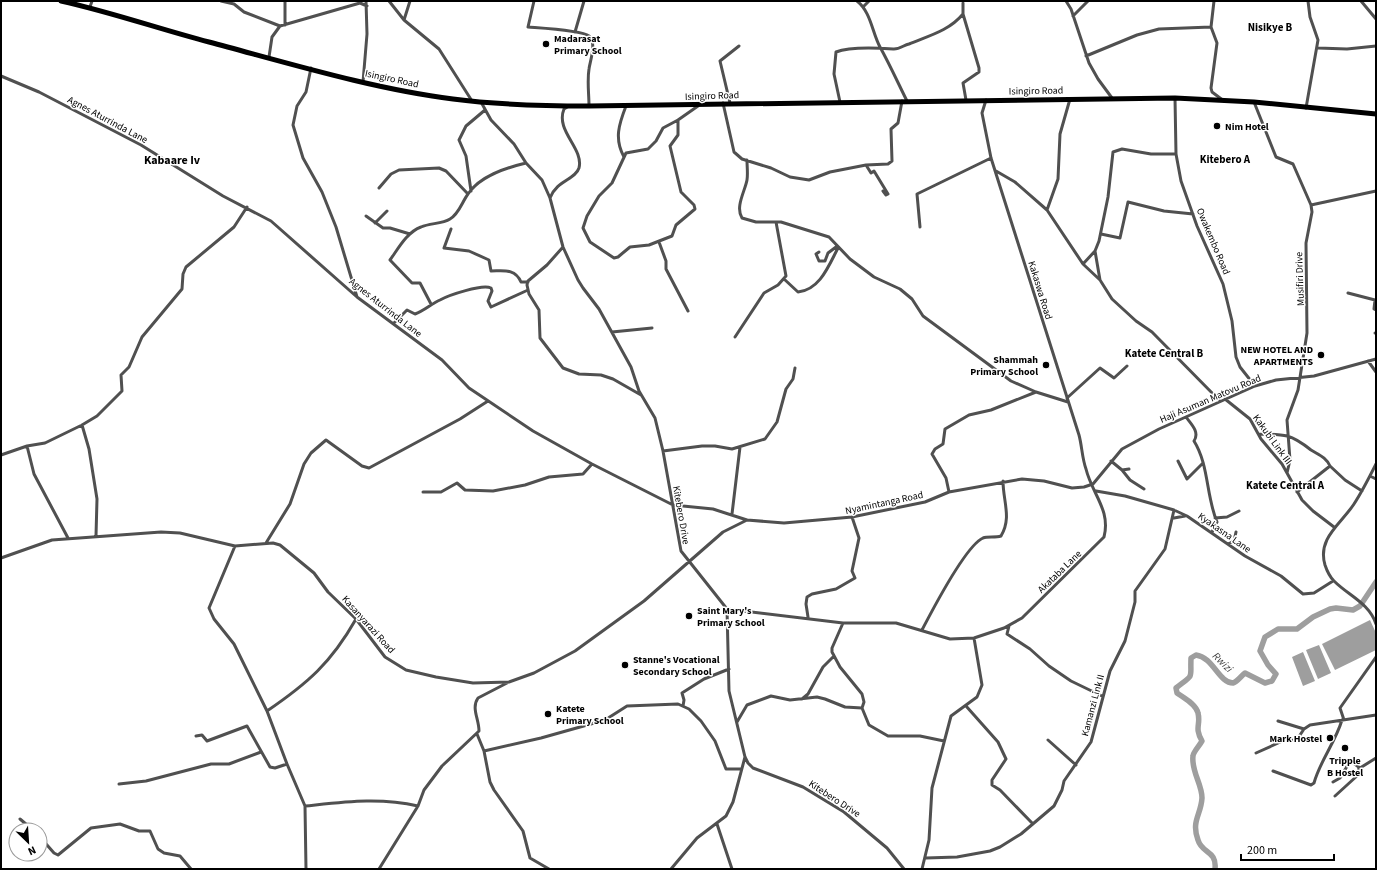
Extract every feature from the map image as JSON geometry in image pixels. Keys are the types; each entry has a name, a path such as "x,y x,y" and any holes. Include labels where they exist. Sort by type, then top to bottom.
{"main road":[{"name":"Isingiro Road","path":"61,1 90,7 209,42 363,82 409,92 481,102 569,106 626,106 700,105 723,103 1175,98 1254,102 1376,114"}],"street":[{"path":"90,7 92,1"},
{"path":"221,1 234,4 244,12 280,26 360,3 367,6"},
{"path":"285,1 285,25"},
{"path":"363,82 367,34 366,1"},
{"path":"389,1 404,20 439,49 472,101"},
{"path":"404,20 410,1"},
{"path":"534,1 528,27 575,32 588,36 591,39 592,54 589,69 589,106"},
{"path":"575,32 584,1"},
{"path":"723,103 734,152 738,158 771,168 790,177 809,180 830,172 888,164 892,161 891,129 898,123 904,101 864,6 857,1"},
{"path":"864,6 869,1"},
{"path":"1066,1 1071,9 1086,56 1098,79 1112,98"},
{"path":"1073,16 1088,1"},
{"path":"1214,1 1212,27 1217,43 1211,88 1212,92 1224,100"},
{"path":"1306,108 1313,64 1318,48 1317,34 1310,17 1308,1"},
{"path":"1361,1 1376,19"},
{"path":"963,2 963,14 979,68 979,72 963,83 966,100"},
{"path":"840,102 834,74 836,52 880,47 897,48 925,38 954,23 963,14"},
{"path":"269,57 272,37 280,26"},
{"path":"1086,56 1137,35 1159,28 1212,27"},
{"path":"730,103 720,61 739,46"},
{"path":"1318,48 1347,49 1376,46"},
{"path":"311,68 306,92 297,106 293,125 303,158 322,192 336,227 357,296"},
{"name":"Agnes Aturrinda Lane","path":"1,76 39,92 141,145 223,196 247,207 271,221 357,296 442,360 469,388 533,431 592,464 673,505 713,509 747,520"},
{"name":"Owakembo Road","path":"1175,98 1176,154 1181,181 1193,214 1223,284 1232,321 1236,358 1240,367 1255,386"},
{"path":"1047,210 1058,179 1060,134 1070,99"},
{"name":"Kakaswa Road","path":"986,100 982,113 991,158 1079,435 1085,468 1093,484"},
{"name":"Kitebero Drive","path":"481,102 491,120 519,150 526,163 542,180 550,198 563,247 583,288 599,309 631,366 642,395 655,418 663,451 681,551 688,562 727,609"},
{"name":"Musifiri Drive","path":"1254,102 1276,157 1293,164 1311,204 1312,212 1306,243 1307,333 1298,390 1287,420 1290,460 1290,468 1287,473"},
{"path":"678,120 678,135 672,143 670,149 681,192 694,205 695,209 676,225 672,236 659,242 630,247 618,257 614,258 590,242 585,235 583,228 587,216 599,196 612,183 624,157 628,152 648,149 656,141 663,128 700,105"},
{"path":"550,198 557,186 572,177 578,169 578,158 562,120 564,109 569,106"},
{"path":"624,157 617,139 618,126 626,106"},
{"path":"469,192 466,156 459,140 466,126 485,110"},
{"path":"1083,264 1095,251 1101,234 1114,151 1122,149 1151,154 1176,154"},
{"path":"920,227 917,194 991,158"},
{"path":"747,160 747,178 741,200 740,216 756,222 776,222 828,237 837,248 865,271 902,291 915,302 924,316 1004,376 1036,392 1068,402"},
{"path":"431,304 420,283 412,283 390,262 390,260 410,234 421,227 451,219 461,207 469,192 480,182 494,174 526,163"},
{"path":"866,166 871,173 874,171 888,194 886,196 883,191"},
{"path":"379,188 391,174 399,170 440,168 446,171 469,192"},
{"path":"996,171 1014,182 1047,210 1083,264 1100,280 1120,308 1152,332 1220,401"},
{"path":"1311,204 1376,191"},
{"path":"1101,234 1120,238 1128,202 1164,210 1193,214"},
{"path":"1,455 26,446 45,443 82,425 97,416 122,391 121,375 129,367 142,337 182,289 183,274 186,267 234,227 247,207"},
{"path":"375,224 387,211"},
{"path":"366,216 375,224 383,228 390,228 410,234"},
{"path":"735,337 764,293 784,279 786,274 776,222"},
{"path":"451,229 444,248 476,254 489,260 491,271 511,271 517,274 520,282 528,282 547,265 563,247"},
{"path":"659,242 666,261 666,270 688,311"},
{"path":"819,252 816,254 819,261 825,261 828,253 837,248"},
{"path":"784,279 798,292 805,290 824,277 837,248"},
{"path":"1095,251 1100,280"},
{"path":"528,282 528,290 539,310 540,338 560,366 579,374 601,375 642,395"},
{"path":"394,323 408,310 415,314 448,296 487,286 492,291 488,301 491,307 528,290"},
{"path":"1348,293 1375,300 1374,309 1376,310"},
{"path":"612,332 652,328"},
{"name":"Haji Asuman Matovu Road","path":"1093,484 1111,460 1122,449 1220,401 1255,386 1276,380 1300,378 1376,359"},
{"path":"1368,361 1376,372"},
{"path":"1067,398 1100,368 1114,378 1127,366"},
{"path":"663,451 702,446 716,446 732,449 765,439 770,434 777,422 786,389 793,379 795,368"},
{"path":"949,492 946,478 932,454 935,449 943,444 945,429 969,415 991,410 1036,392"},
{"name":"Kakubi Link III","path":"1225,399 1250,419 1287,473 1297,492 1313,511 1334,527"},
{"path":"266,543 290,504 304,464 311,453 326,440 362,466 369,468 460,420 488,401"},
{"path":"1186,417 1196,430 1196,438 1194,441 1203,457 1211,507 1217,522 1212,532"},
{"path":"82,425 89,450 97,499 96,536"},
{"path":"1259,434 1287,435 1305,444 1325,458 1330,466 1345,480 1362,491"},
{"path":"26,446 34,474 68,538"},
{"path":"732,514 740,447"},
{"path":"1111,460 1130,480 1144,488"},
{"path":"1178,461 1187,479 1203,463"},
{"path":"423,492 441,492 457,483 465,490 493,491 526,485 549,477 583,474 592,464"},
{"path":"1376,464 1353,506 1334,527 1325,541 1324,553 1326,568 1334,581 1366,607 1376,624"},
{"path":"1297,492 1330,466"},
{"path":"1122,470 1129,469"},
{"path":"1370,476 1376,479"},
{"name":"Nyamintanga Road","path":"747,520 784,523 852,517 925,502 949,492 1003,481 1022,479 1044,481 1072,488 1084,487 1093,484"},
{"path":"922,630 945,586 976,543 985,538 1001,536 1003,533 1007,516 1003,481"},
{"name":"Akataba Lane","path":"727,609 808,617 843,623 896,623 950,638 974,638 1009,626 1022,618 1104,537 1106,519 1103,505 1093,484"},
{"name":"Kyakasna Lane","path":"1096,491 1125,496 1174,510 1187,516 1245,556 1281,576 1297,591 1303,594 1314,592 1334,581"},
{"name":"Kamanzi Link II","path":"926,858 957,857 990,851 1010,842 1054,806 1062,790 1064,781 1091,742 1102,696 1110,671 1125,642 1135,602 1134,592 1165,549 1174,518 1174,510"},
{"path":"1215,518 1227,517 1239,511"},
{"path":"1174,518 1187,516"},
{"path":"808,617 806,604 807,597 812,594 836,589 854,578 852,571 856,558 859,538 852,517"},
{"path":"688,562 723,532 747,520"},
{"name":"Kasanyarazi Road","path":"1,558 52,540 96,536 173,532 235,546 273,543 280,545 314,573 328,592 356,619 385,657 406,670 436,678 473,683 509,682 534,673 575,651 644,601 688,562"},
{"path":"1228,544 1234,541 1236,532"},
{"path":"235,546 209,608 214,619 234,644 267,711 305,806 306,869"},
{"path":"671,869 697,838 717,824 730,810 745,757 729,691 727,609"},
{"path":"267,711 304,686 318,672 345,638 356,619"},
{"path":"843,623 832,648 834,656 848,678 862,694 864,702 862,708 869,725 888,736 920,736 944,741"},
{"path":"1009,626 1007,634 1030,649 1049,666 1071,681 1102,696"},
{"path":"922,869 926,858 931,825 932,788 951,716 954,712 966,706 980,693 982,685 974,638"},
{"path":"802,700 808,694 823,666 834,656"},
{"path":"1273,770 1313,784 1319,766 1331,748 1343,720 1340,708 1376,658"},
{"path":"683,706 684,700 682,693 704,679 729,669"},
{"path":"379,869 418,806 424,790 442,766 477,734 479,728 474,709 475,702 483,694 509,682"},
{"path":"737,722 747,705 771,696 790,700 802,700 817,697 845,708 862,708"},
{"path":"484,751 542,738 605,720 627,706 666,704 683,706 694,713 715,742 726,769 741,769"},
{"path":"966,706 998,742 1006,759 992,780 992,785 1000,790 1033,824"},
{"path":"1256,753 1287,739 1296,741 1304,729 1318,723 1376,715"},
{"path":"1278,721 1304,729"},
{"path":"196,736 202,735 207,741 247,726 261,752 273,768 287,764"},
{"path":"477,734 484,751 490,782 523,831 530,858 549,869"},
{"path":"1048,740 1076,765"},
{"path":"119,784 146,781 211,764 229,764 261,752"},
{"name":"Kitebero Drive","path":"745,757 753,768 803,787 844,812 887,848 904,869"},
{"path":"1359,767 1376,758"},
{"path":"1333,782 1340,778 1348,763 1352,762 1359,767"},
{"path":"1335,796 1359,774 1359,767"},
{"path":"305,806 380,800 418,806"},
{"path":"20,819 24,822"},
{"path":"48,846 58,855 91,828 120,824 139,831 150,831 158,849 164,853 180,856 191,869"},
{"path":"717,824 732,869"}],"shaded area":[{"path":"1370,620 1376,633 1376,650 1335,670 1322,644"},
{"path":"1319,645 1331,673 1318,679 1306,650"},
{"path":"1303,652 1315,681 1303,686 1292,657"}],"waterway":[{"name":"Rwizi","path":"1215,869 1214,858 1200,844 1196,833 1196,823 1202,798 1202,793 1193,762 1194,753 1202,741 1198,732 1199,717 1195,707 1177,693 1176,688 1189,678 1191,673 1191,658 1196,655 1207,660 1228,682 1233,683 1245,673 1265,683 1272,681 1276,674 1268,665 1260,651 1265,637 1278,629 1297,629 1313,617 1330,609 1336,608 1353,610 1360,606 1376,582"}],"place":[{"name":"Madarasat Primary School","path":"546,44"},
{"name":"Nim Hotel","path":"1217,126"},
{"name":"NEW HOTEL AND APARTMENTS","path":"1321,355"},
{"name":"Shammah Primary School","path":"1046,365"},
{"name":"Saint Mary's Primary School","path":"689,616"},
{"name":"Stanne's Vocational Secondary School","path":"625,665"},
{"name":"Katete Primary School","path":"548,714"},
{"name":"Mark Hostel","path":"1330,738"},
{"name":"Tripple B Hostel","path":"1345,748"}],"district":[{"name":"Nisikye B","path":"1270,27"},
{"name":"Kitebero A","path":"1225,159"},
{"name":"Kabaare Iv","path":"172,160"},
{"name":"Katete Central B","path":"1164,353"},
{"name":"Katete Central A","path":"1285,485"}]}
